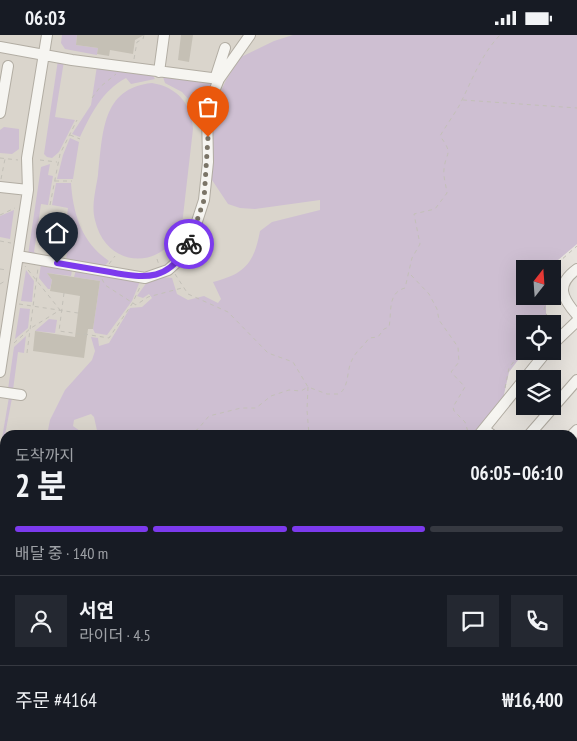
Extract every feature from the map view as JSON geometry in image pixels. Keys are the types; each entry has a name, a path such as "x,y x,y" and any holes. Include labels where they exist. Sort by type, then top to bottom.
{"street":[{"path":"0,372 28,190 27,158 47,35"},
{"path":"159,72 164,35"},
{"path":"217,79 250,35"},
{"path":"0,47 159,72 217,79"},
{"path":"18,256 145,278 168,270 178,261 189,246 195,230 207,182 207,109 225,48"},
{"path":"0,113 8,67"},
{"path":"0,184 28,190"},
{"path":"577,269 565,280 563,288 565,302 577,315"},
{"path":"561,336 577,321"},
{"path":"487,430 506,400 539,360"},
{"path":"533,430 577,380"},
{"path":"0,392 21,395"}],"path":[{"path":"134,56 137,42 143,39 144,35"},
{"path":"196,430 209,416 241,408 256,408 271,396 289,390 301,391 308,387 327,394 340,394 343,392 354,355 369,338 378,337 384,329 390,327 391,299 394,294 405,288 410,274 412,258 420,244 414,213 435,209 447,193 444,168 449,156 447,145 440,136 462,100 468,84 491,45 500,35"},
{"path":"92,98 100,87 120,72"},
{"path":"462,100 577,108"},
{"path":"50,205 58,162 77,120"},
{"path":"69,135 80,139"},
{"path":"0,159 18,160"},
{"path":"0,184 5,159"},
{"path":"40,160 58,162"},
{"path":"54,181 72,181"},
{"path":"0,215 16,207"},
{"path":"0,241 11,243"},
{"path":"561,260 577,246"},
{"path":"111,262 116,256"},
{"path":"157,259 160,266"},
{"path":"27,353 40,260"},
{"path":"24,265 61,310"},
{"path":"0,269 7,270"},
{"path":"174,271 188,294 228,312 268,353 293,362 308,387 309,430"},
{"path":"410,274 438,309 439,320 458,347 459,362 451,372 465,387 454,407 454,411 466,422 468,430"},
{"path":"102,277 104,285 136,305 148,297 182,287"},
{"path":"84,334 108,339 132,304 145,278"},
{"path":"0,279 4,281 0,284"},
{"path":"58,334 64,293"},
{"path":"9,305 33,306 78,313"},
{"path":"13,344 30,328 61,310"},
{"path":"59,331 80,334"},
{"path":"506,400 504,383 509,368 516,359"}],"shaded area":[{"path":"0,35 346,35 319,235 138,430 0,430"},
{"path":"62,35 77,35 76,45 98,48 97,55 65,49 61,43"},
{"path":"293,35 577,35 577,244 558,260 516,260 516,305 546,305 546,315 516,315 516,360 518,360 509,372 503,399 480,430 97,430 94,417 91,414 74,420 73,426 79,430 48,430 50,420 65,390 92,360 95,351 91,337 98,338 99,346 109,343 130,308 142,307 152,298 149,294 143,298 137,296 147,282 164,277 172,278 177,294 188,300 204,296 218,303 221,299 213,282 233,275 246,265 255,251 260,231 272,222 320,210 320,200 255,209 240,208 228,204 212,180 212,110 226,80 241,57 274,41"},
{"path":"58,60 64,61 55,117 75,120 59,152 52,158 44,154"},
{"path":"97,66 146,74 153,76 155,79 131,84 126,78 110,89 88,120 80,137 72,134 91,105"},
{"path":"163,77 216,83 204,110 201,109 196,100 191,102 182,92 165,83"},
{"path":"152,83 169,88 182,98 190,112 193,129 182,225 174,240 163,251 150,257 136,259 123,256 111,248 101,236 95,220 94,203 101,144 108,115 114,103 123,94 135,87"},
{"path":"4,127 19,129 19,149 12,154 0,153 0,130"},
{"path":"70,138 79,142 73,179 57,179 63,155"},
{"path":"50,164 48,175 53,176 48,205 41,204 34,252 39,255 28,255 41,167"},
{"path":"56,183 71,183 74,206 81,227 92,246 109,261 102,269 66,260 71,225 66,224 68,208 52,205"},
{"path":"14,210 10,239 0,237 0,216"},
{"path":"41,264 72,270 71,276 47,273 52,280 50,289 48,289 39,278"},
{"path":"26,270 34,281 32,302 21,301"},
{"path":"76,270 140,281 132,301 107,335 95,333 93,329 100,281 74,277"},
{"path":"20,308 30,309 28,328 15,339"},
{"path":"49,319 57,320 55,333 35,331"},
{"path":"26,336 24,353 18,352 13,390 8,389 14,347"},
{"path":"9,397 12,398 6,430 3,430"}],"building":[{"path":"77,35 144,35 135,40 133,54 110,50 109,56 97,54 98,48 76,45"},
{"path":"181,35 193,35 189,62 178,60"},
{"path":"47,273 100,281 93,329 88,329 84,358 33,351 35,331 75,337 80,296 50,291 52,280"}],"way so far":[{"path":"189,244 204,200 207,182 208,137"}],"route":[{"path":"57,263 145,278 156,276 168,270 178,261 189,244"}]}
